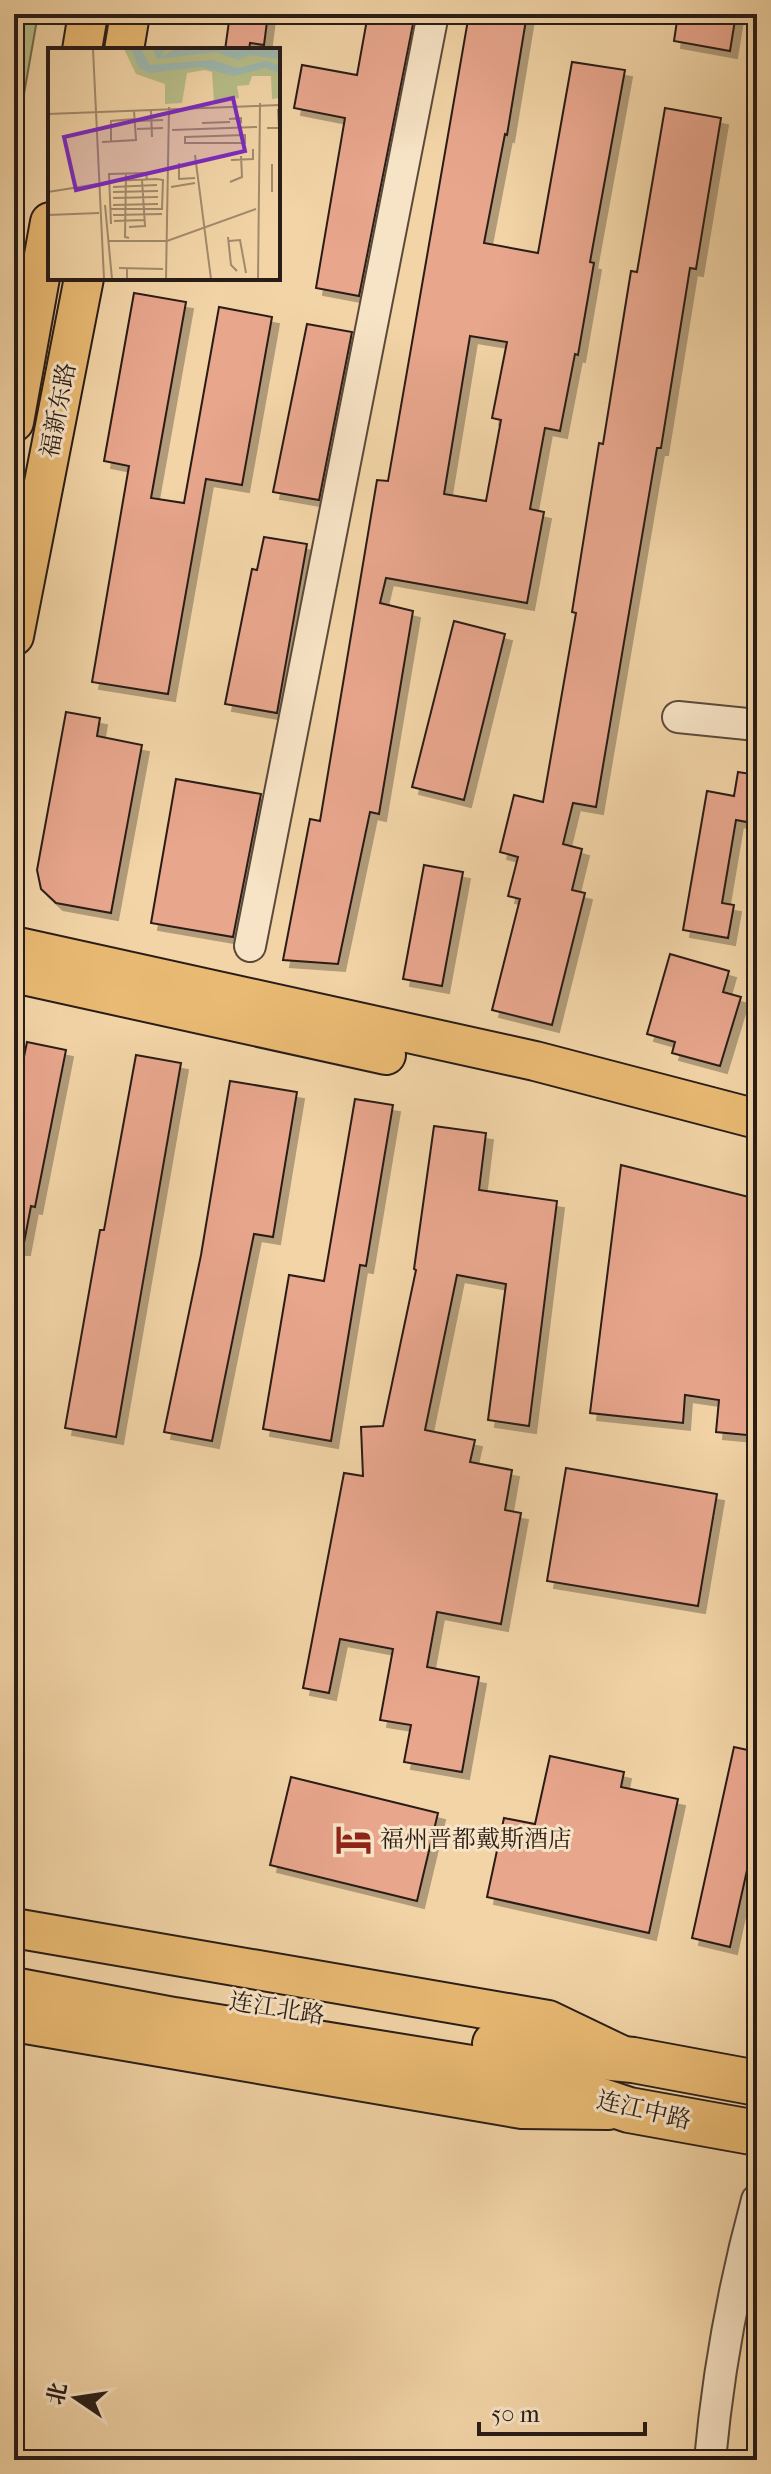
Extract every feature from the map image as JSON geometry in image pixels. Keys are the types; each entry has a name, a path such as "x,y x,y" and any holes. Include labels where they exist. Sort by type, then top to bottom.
{"highway":[{"name":"连江北路","path":"14,1961 537,2065"},
{"name":"连江北路","path":"14,1990 174,2020 537,2065"},
{"name":"连江中路","path":"537,2065 633,2060 757,2083"},
{"name":"连江中路","path":"537,2065 629,2110 757,2133"}],"main road":[{"path":"82,48 88,14"},
{"path":"124,48 130,14"},
{"name":"福新东路","path":"14,422 48,233"},
{"name":"福新东路","path":"14,636 84,280"},
{"path":"14,946 535,1061 757,1119"},
{"path":"14,973 574,1097 757,1145"},
{"path":"14,1928 548,2020 633,2060"},
{"path":"14,2022 522,2109 629,2110"}],"street":[{"path":"250,946 433,14"},
{"path":"678,717 757,725"},
{"path":"710,2460 714,2415 742,2254 757,2200"}],"green space":[{"path":"14,14 38,14 14,151"}],"building":[{"path":"230,14 268,14 264,45 250,43 249,48 225,48"},
{"path":"368,14 415,14 359,296 316,288 345,118 294,108 302,65 357,75"},
{"path":"469,14 527,14 507,135 484,243 538,253 572,62 625,70 590,262 594,263 578,355 575,354 560,431 545,428 530,509 544,512 527,603 386,578 380,603 413,611 379,814 370,812 338,964 283,960 310,819 320,821 377,480 388,481","holes":["470,336 507,342 492,418 501,420 486,501 444,494"]},
{"path":"678,14 736,14 730,51 674,41"},
{"path":"665,108 721,118 696,269 690,268 661,448 657,448 596,807 573,803 563,844 582,849 572,890 585,893 552,1025 492,1010 520,899 508,896 518,857 500,852 514,795 543,802 576,613 572,612 599,443 603,444 631,271 637,272"},
{"path":"134,293 186,302 151,498 184,503 219,307 272,317 242,485 206,479 168,694 92,682 129,466 104,461"},
{"path":"307,324 352,332 319,500 273,492"},
{"path":"264,537 307,544 277,713 225,704 252,569 257,570"},
{"path":"454,621 505,634 464,800 412,787"},
{"path":"66,712 100,718 97,736 142,745 111,913 56,903 41,889 37,870"},
{"path":"738,772 757,775 757,796 752,823 736,820 722,903 734,905 728,938 683,930 707,791 734,796"},
{"path":"176,779 261,794 233,937 151,923"},
{"path":"424,865 463,872 442,986 403,979"},
{"path":"670,954 729,971 723,992 741,997 720,1066 672,1053 675,1042 647,1034"},
{"path":"27,1042 66,1050 35,1207 31,1206 23,1248 14,1248 14,1105"},
{"path":"136,1055 181,1063 116,1437 65,1428 100,1230 104,1230"},
{"path":"230,1081 297,1092 273,1237 254,1234 212,1441 164,1432 201,1255"},
{"path":"355,1099 393,1105 366,1266 360,1265 331,1441 263,1429 289,1275 324,1281"},
{"path":"434,1126 486,1133 479,1190 557,1201 529,1426 488,1420 506,1284 457,1275 425,1430 475,1440 470,1462 512,1470 505,1510 521,1513 501,1624 437,1612 427,1667 479,1677 462,1772 404,1762 411,1725 380,1720 393,1649 340,1639 329,1693 303,1688 344,1473 363,1476 361,1427 383,1426 416,1270"},
{"path":"621,1165 757,1199 757,1316 753,1315 747,1367 757,1368 757,1436 716,1432 719,1400 685,1395 683,1423 590,1413"},
{"path":"566,1468 717,1494 698,1606 547,1581"},
{"path":"734,1747 757,1752 757,1825 730,1947 692,1938"},
{"path":"550,1756 624,1772 621,1787 678,1799 649,1933 487,1897 504,1818 535,1824"},
{"name":"福州晋都戴斯酒店","path":"291,1777 438,1813 417,1901 270,1865"}],"place":[{"name":"福州晋都戴斯酒店","path":"354,1839"}]}
